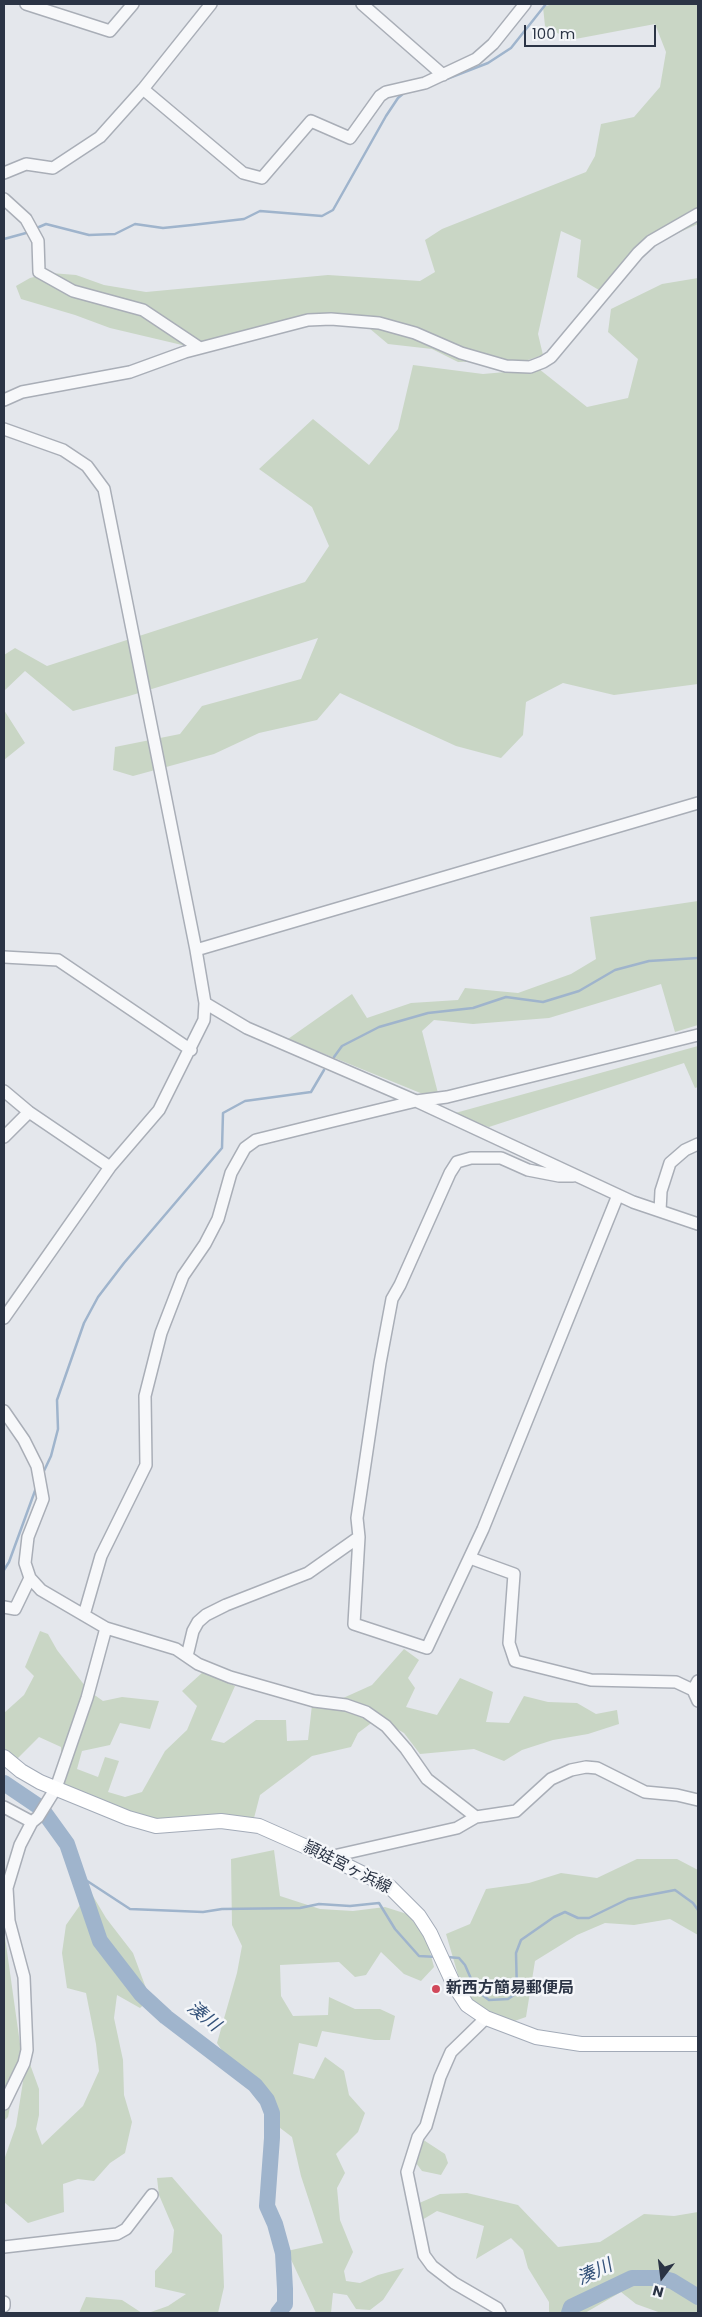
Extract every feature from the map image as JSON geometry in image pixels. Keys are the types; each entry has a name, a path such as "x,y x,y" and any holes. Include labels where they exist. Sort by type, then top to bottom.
{"main road":[{"name":"頴娃宮ヶ浜線","path":"4,1757 21,1771 128,1818 156,1826 221,1821 259,1826 390,1887 419,1916 448,1973 467,2005 486,2018 536,2037 581,2044 698,2044"}],"street":[{"path":"26,4 110,31 134,4"},
{"path":"4,173 26,164 52,168 61,164 100,137 143,89 211,4"},
{"path":"362,4 442,74"},
{"path":"143,89 243,172 262,178 311,121 350,138 380,96 386,92 425,83 482,54 493,44 525,4"},
{"path":"4,199 26,219 38,241 39,272 73,291 143,310 200,348"},
{"path":"4,400 22,392 130,372 200,348 272,328 308,320 331,318 379,323 415,333 470,356 506,366 530,367 551,357 638,253 651,241 698,214"},
{"path":"4,428 63,450 87,466 104,489 205,1003 204,1020 191,1050 159,1110 110,1167 4,1318"},
{"path":"196,950 698,803"},
{"path":"4,957 58,960 191,1050"},
{"path":"205,1003 247,1028 416,1101 618,1195 698,1224"},
{"path":"84,1615 101,1556 146,1465 145,1396 161,1333 183,1276 205,1244 218,1218 238,1156 245,1148 256,1140 416,1101 447,1097 698,1035"},
{"path":"4,1091 29,1112 110,1167"},
{"path":"4,1137 29,1112"},
{"path":"660,1211 661,1192 670,1163 685,1150 698,1144"},
{"path":"577,1176 567,1177 528,1170 502,1158 471,1158 457,1162 450,1173 392,1299 357,1518 359,1537 354,1624 427,1648 470,1558 618,1195"},
{"path":"4,1411 24,1440 38,1472 43,1499 28,1537 25,1563 30,1578 41,1590 106,1628 176,1648 198,1664 230,1678 314,1701 346,1705 366,1712 386,1726 406,1750 426,1779 476,1817"},
{"path":"187,1656 193,1631 198,1622 206,1615 226,1604 308,1573 359,1537"},
{"path":"470,1558 514,1574 509,1643 515,1661 591,1680 676,1682 696,1685 698,1701"},
{"path":"4,1607 15,1608 30,1578"},
{"path":"4,2104 24,2063 27,2050 24,1977 9,1922 7,1888 17,1853 35,1819 56,1788 87,1698 106,1628"},
{"path":"329,1857 457,1828 476,1817 516,1811 551,1779 571,1770 586,1767 597,1768 645,1792 697,1797"},
{"path":"4,1807 35,1819"},
{"path":"486,2018 451,2052 440,2078 426,2126 418,2137 407,2172 424,2255 432,2266 454,2283 497,2308 500,2313"},
{"path":"4,2247 117,2234 126,2229 152,2195"}],"green space":[{"path":"553,4 698,4 698,224 629,255 604,293 577,277 581,240 561,231 538,334 543,355 528,360 458,362 432,349 388,344 369,328 328,318 201,346 182,345 110,328 75,315 21,299 16,286 30,278 51,273 76,275 104,285 146,292 328,275 420,281 435,272 425,240 442,229 586,172 595,156 601,124 634,117 660,87 666,52 655,24 570,40 545,26 543,7"},
{"path":"698,278 698,684 614,695 563,683 526,702 523,735 501,758 456,746 340,693 317,720 259,733 214,754 133,776 113,770 115,747 180,734 202,706 301,679 318,638 129,696 73,711 25,671 4,691 4,655 15,648 47,666 305,582 329,546 312,507 259,469 313,419 369,465 398,429 413,365 483,374 539,369 587,407 628,398 638,359 608,332 611,309 662,284"},
{"path":"4,710 25,743 4,760"},
{"path":"698,901 698,1025 675,1032 661,984 549,1018 473,1024 434,1020 422,1031 440,1101 288,1039 352,994 367,1018 411,1003 458,1000 465,988 518,993 571,974 596,959 590,917"},
{"path":"698,1046 698,1087 695,1088 684,1063 489,1127 448,1115"},
{"path":"40,1631 48,1634 57,1650 89,1691 103,1701 122,1697 159,1701 150,1729 120,1723 110,1745 82,1751 77,1769 98,1777 105,1757 119,1761 108,1792 125,1797 142,1792 165,1751 187,1730 197,1706 182,1691 203,1672 235,1686 211,1740 224,1743 256,1720 286,1720 287,1741 308,1740 312,1705 341,1699 372,1685 404,1649 419,1660 408,1678 415,1688 406,1707 437,1715 460,1678 493,1692 486,1722 509,1723 524,1696 548,1702 577,1703 596,1714 617,1710 619,1724 588,1734 553,1740 522,1750 504,1761 474,1749 420,1754 404,1733 378,1718 358,1733 351,1747 312,1756 260,1795 254,1818 224,1814 155,1821 61,1786 61,1747 39,1737 17,1759 4,1751 4,1713 24,1695 34,1676 25,1667"},
{"path":"274,1850 280,1896 320,1909 353,1911 385,1907 407,1914 426,1937 434,1967 421,1981 404,1974 381,1952 366,1975 355,1977 339,1962 280,1965 281,1996 293,2016 328,2015 329,1997 355,2009 380,2009 395,2016 390,2040 375,2040 322,2031 317,2047 299,2043 293,2074 314,2079 325,2057 344,2071 349,2095 365,2113 358,2132 336,2154 345,2173 337,2188 340,2220 353,2252 344,2271 346,2281 360,2283 378,2275 404,2268 383,2300 370,2310 356,2309 347,2295 333,2293 331,2313 316,2313 287,2251 323,2243 301,2176 292,2137 267,2118 252,2083 227,2058 217,2043 237,1973 242,1946 232,1925 231,1859"},
{"path":"637,1859 677,1859 698,1870 698,1935 670,1919 634,1925 605,1923 577,1935 535,1961 526,2017 503,2025 464,1995 446,1934 470,1924 486,1889 529,1883 561,1873 597,1878"},
{"path":"90,1891 106,1918 133,1953 150,1999 140,2008 117,1995 114,2018 123,2060 124,2095 132,2122 125,2153 110,2163 94,2181 78,2179 63,2184 64,2212 28,2223 4,2202 4,2160 16,2126 27,2056 39,2089 39,2115 36,2129 42,2145 83,2106 99,2071 86,1993 67,1988 62,1953 66,1925"},
{"path":"4,1930 21,2051 8,2117 4,2121"},
{"path":"422,2139 445,2154 448,2163 441,2175 422,2171 413,2159"},
{"path":"172,2177 222,2235 224,2287 218,2313 148,2313 168,2306 186,2294 155,2287 155,2271 172,2252 174,2230 159,2195 157,2178"},
{"path":"467,2193 518,2205 558,2247 600,2242 644,2214 674,2216 698,2212 698,2313 661,2313 636,2304 621,2292 585,2313 549,2313 549,2302 528,2268 523,2250 511,2238 476,2259 484,2226 437,2211 417,2223 417,2204 440,2194"},
{"path":"86,2297 122,2300 142,2313 79,2313"}],"waterway":[{"path":"444,80 488,63 511,48 546,4"},
{"path":"39,227 46,224 89,235 115,234 135,224 163,228 192,225 244,219 260,211 322,216 333,210 386,116 398,98 404,93"},
{"path":"4,239 26,233"},
{"path":"334,1057 342,1046 379,1027 428,1013 473,1008 506,997 543,1002 579,991 615,970 649,961 698,958"},
{"path":"43,1473 51,1456 58,1429 57,1400 84,1323 98,1297 124,1263 222,1148 223,1113 245,1101 311,1092 324,1070"},
{"path":"4,1570 9,1562 36,1488"},
{"name":"湊川","path":"4,1783 41,1808 67,1844 100,1941 141,1994 166,2017 255,2085 267,2100 272,2113 267,2206 275,2224 283,2253 285,2289 285,2304 278,2313"},
{"path":"75,1873 130,1909 203,1912 222,1909 300,1908 319,1904 350,1906 379,1903 395,1929 419,1956 437,1957"},
{"path":"447,1957 459,1958 481,1994 489,2000 508,1999 517,1993 516,1953 521,1940 554,1917 565,1912 578,1918 589,1918 628,1899 675,1890 693,1903 698,1910"},
{"name":"湊川","path":"569,2313 571,2307 632,2278 661,2278 672,2281 698,2297"}],"place":[{"name":"新西方簡易郵便局","path":"436,1989"}]}
